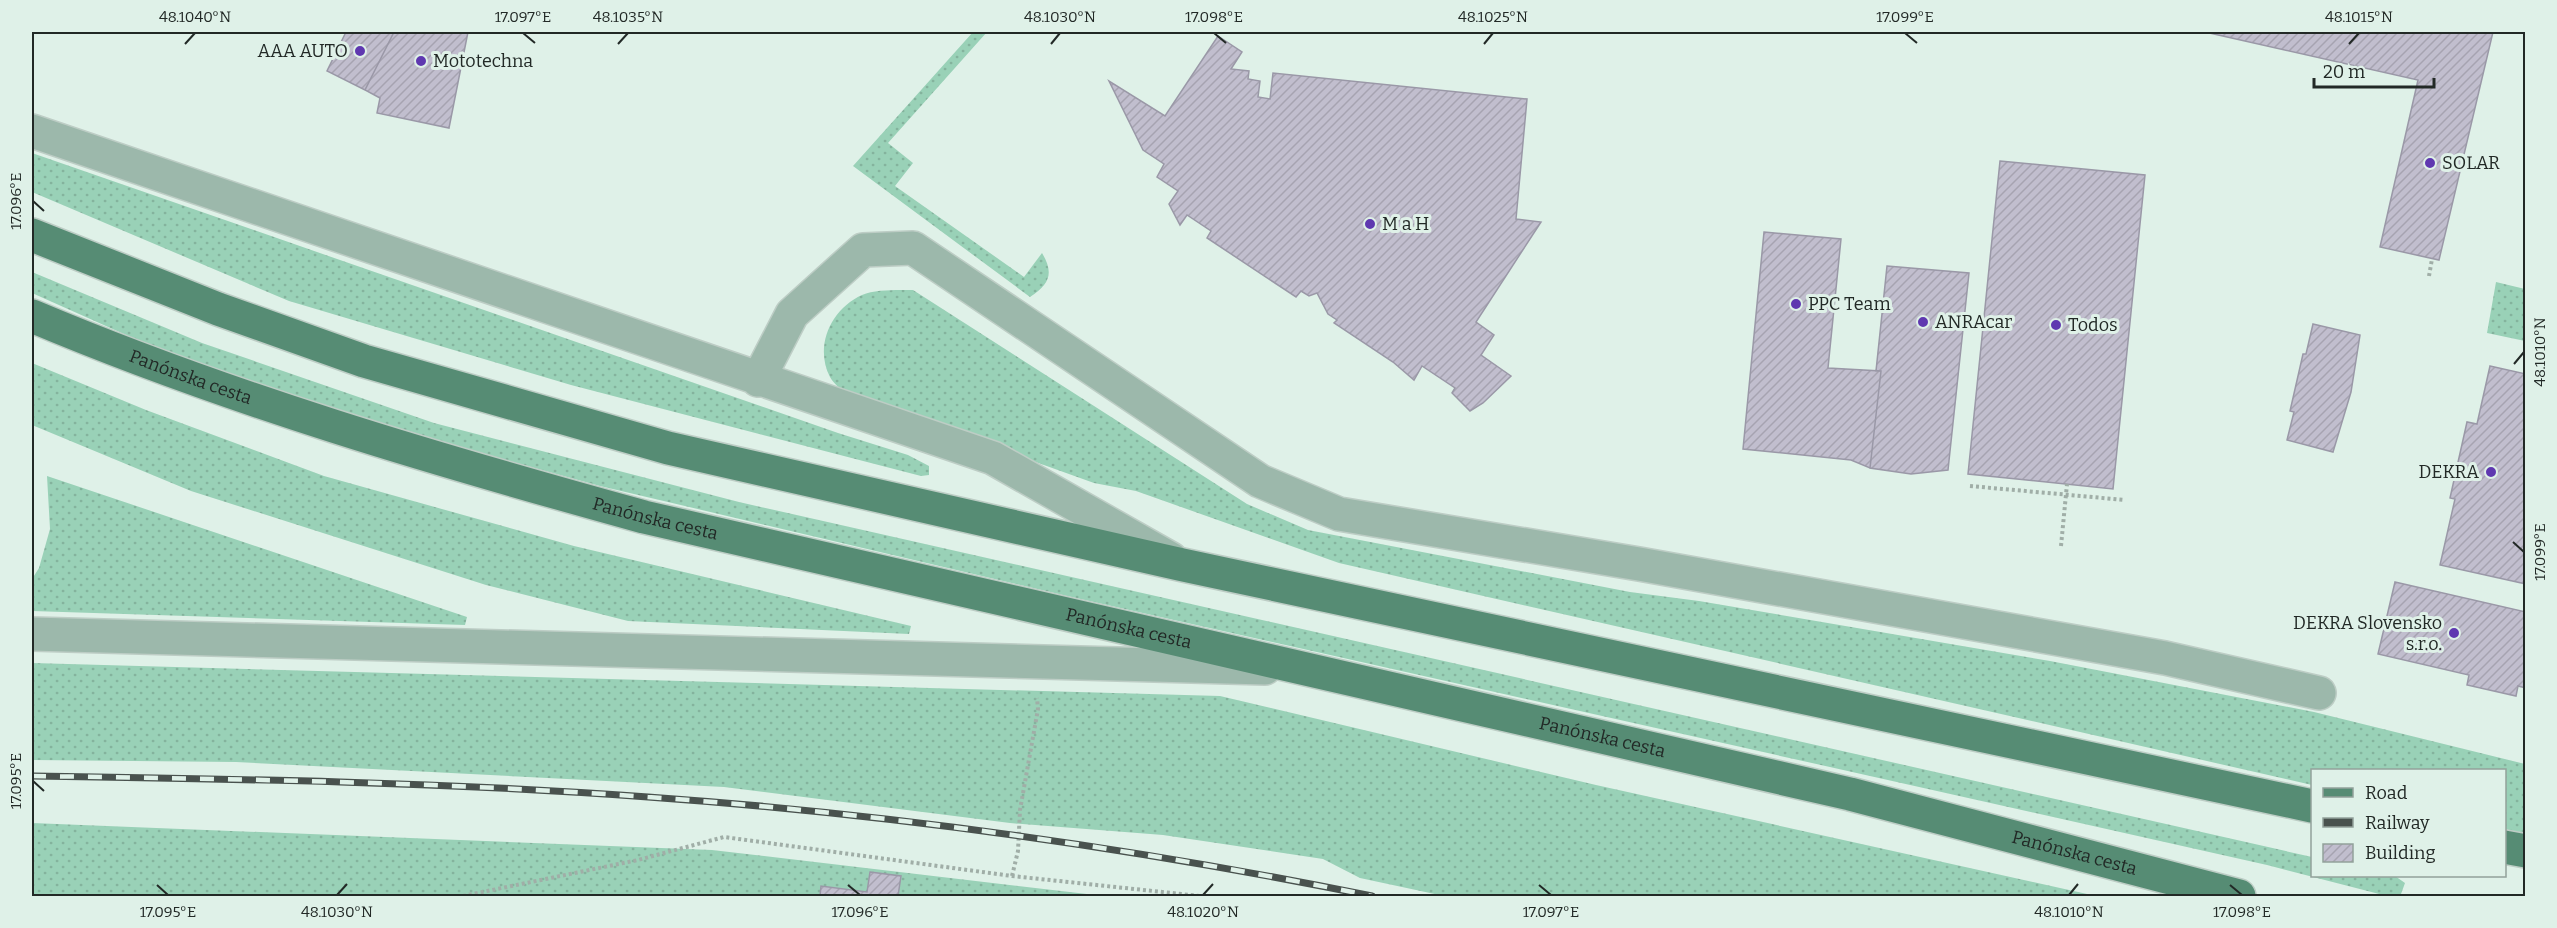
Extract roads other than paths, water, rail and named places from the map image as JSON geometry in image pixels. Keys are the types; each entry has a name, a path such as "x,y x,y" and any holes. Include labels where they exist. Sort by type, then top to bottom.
{"main road":[{"path":"32,235 207,305 319,345 497,400 668,448 1183,565 2311,806"},
{"name":"Panónska cesta","path":"32,316 212,384 354,432 494,476 644,517 1850,794 2239,897"},
{"path":"2506,847 2526,851"}],"street":[{"path":"32,131 758,380 993,458 1183,565"},
{"path":"758,380 792,314 862,250 914,248 1260,481 1339,514 1639,564 2142,654 2319,693"},
{"path":"32,634 1300,669"}],"railway":[{"path":"32,776 417,785 571,792 739,804 921,823 1102,848 1372,896"}],"place":[{"name":"AAA AUTO","path":"360,51"},
{"name":"Mototechna","path":"421,61"},
{"name":"SOLAR","path":"2430,163"},
{"name":"M a H","path":"1370,224"},
{"name":"PPC Team","path":"1796,304"},
{"name":"ANRAcar","path":"1923,322"},
{"name":"Todos","path":"2056,325"},
{"name":"DEKRA","path":"2491,472"},
{"name":"DEKRA Slovensko s.r.o.","path":"2454,633"}]}
